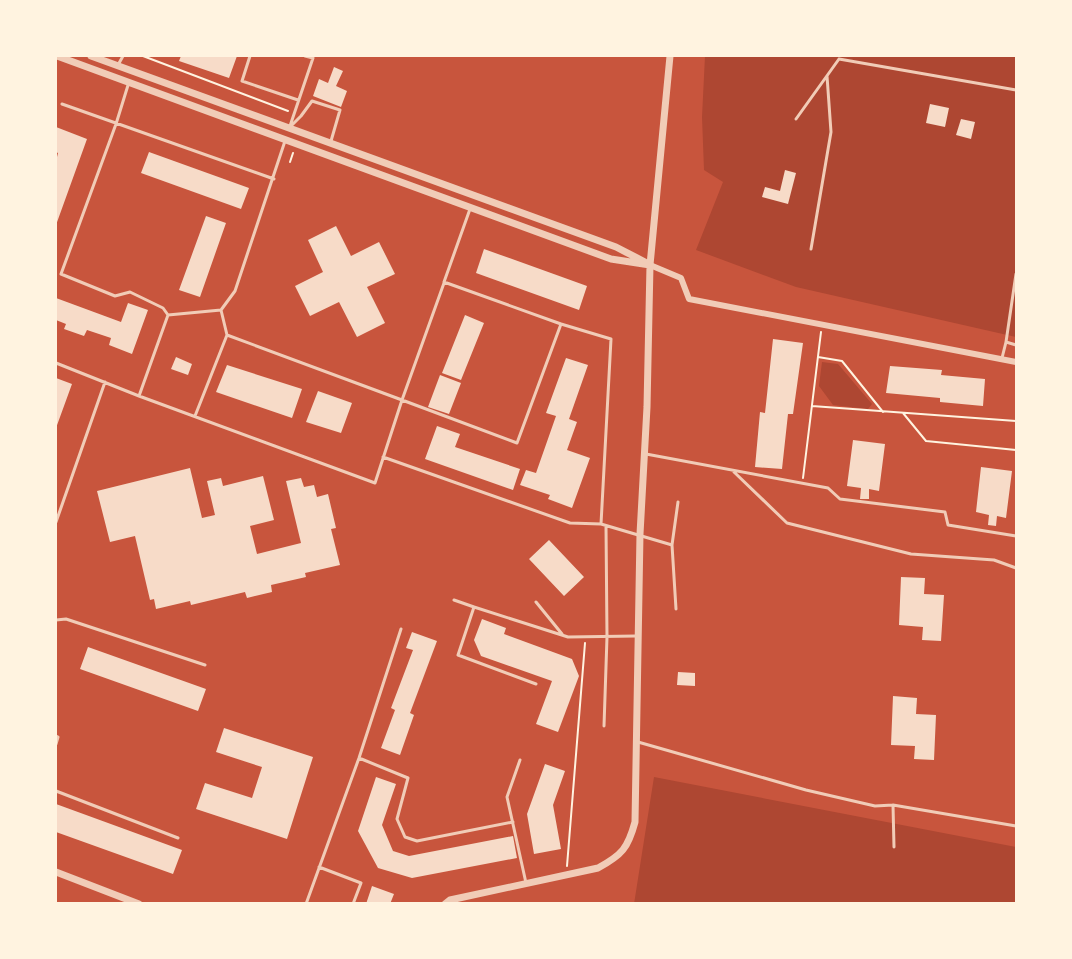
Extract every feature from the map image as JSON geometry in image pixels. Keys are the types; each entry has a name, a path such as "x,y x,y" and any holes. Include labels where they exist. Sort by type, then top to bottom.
{"street":[{"path":"57,56 611,259 650,265"},
{"path":"91,56 616,247 681,278 689,299 1017,362"},
{"path":"446,903 450,900 598,868 615,859 630,842 635,822 638,742 640,534 645,453 650,265 670,56"},
{"path":"285,139 289,128"},
{"path":"56,872 139,903"}],"lane":[{"path":"118,65 123,56"},
{"path":"250,56 242,81 298,100"},
{"path":"289,128 313,58 305,56"},
{"path":"796,119 839,57 1017,90"},
{"path":"811,249 831,132 827,76"},
{"path":"129,82 61,274 115,296 130,292 164,308 168,315 140,396"},
{"path":"289,128 312,101 340,110 330,143"},
{"path":"62,104 274,179"},
{"path":"168,315 221,310 235,291 274,179 285,139"},
{"path":"56,363 375,483 471,207"},
{"path":"1002,358 1017,274"},
{"path":"444,282 561,324 611,339 601,524"},
{"path":"195,416 227,335 221,310"},
{"path":"227,335 517,443 561,324"},
{"path":"1006,342 1017,345"},
{"path":"56,522 105,382"},
{"path":"645,453 828,488 840,499 945,512 948,525 1017,536"},
{"path":"383,457 570,523 601,524 672,545"},
{"path":"733,471 787,523 911,554 994,560 1017,568"},
{"path":"676,609 672,545 678,502"},
{"path":"604,726 607,637 606,526"},
{"path":"454,600 563,636 638,636"},
{"path":"536,602 563,636"},
{"path":"474,607 458,655 536,684"},
{"path":"56,620 66,620 205,665"},
{"path":"306,903 359,758 401,629"},
{"path":"56,736 58,737 56,744"},
{"path":"638,742 806,790 875,806 893,805 1017,826"},
{"path":"359,758 408,778 397,819 405,837 417,841 513,822"},
{"path":"520,760 507,797 527,884"},
{"path":"56,791 178,838"},
{"path":"893,805 894,847"},
{"path":"319,867 361,883 353,903"}],"path":[{"path":"144,56 294,113"},
{"path":"290,162 297,143"},
{"path":"802,484 822,323"},
{"path":"818,357 842,361 882,412"},
{"path":"812,406 1016,421 1017,410"},
{"path":"903,413 926,441 1017,450"},
{"path":"567,866 585,637"}],"shaded area":[{"path":"705,56 1016,56 1016,337 796,287 696,250 723,182 704,170 702,117"},
{"path":"822,362 838,364 872,404 868,409 833,405 819,386"},
{"path":"654,777 1016,847 1016,903 634,904"}],"building":[{"path":"181,56 237,56 229,78 179,61"},
{"path":"334,67 343,71 336,86 347,91 341,107 313,96 319,79 328,83"},
{"path":"930,104 949,108 945,127 926,123"},
{"path":"961,119 975,122 971,139 956,135"},
{"path":"56,127 87,139 56,225 58,153 56,152"},
{"path":"149,152 249,188 241,209 141,173"},
{"path":"785,170 796,173 788,204 762,197 765,187 780,191"},
{"path":"206,216 226,223 200,297 179,290"},
{"path":"336,226 351,256 379,242 395,274 367,287 385,323 357,337 339,302 310,316 295,286 323,272 308,240"},
{"path":"484,249 587,286 579,310 476,273"},
{"path":"56,298 121,322 128,303 148,310 132,354 109,345 111,338 87,330 84,336 64,329 66,324 56,320"},
{"path":"465,315 484,323 461,380 442,373"},
{"path":"773,339 803,343 793,414 788,414 782,469 755,467 760,412 765,413"},
{"path":"176,357 192,364 188,375 171,369"},
{"path":"566,358 588,365 569,419 577,422 567,450 590,458 572,508 548,499 550,495 520,485 526,470 536,473 556,416 546,413"},
{"path":"227,365 302,389 292,418 216,392"},
{"path":"890,366 942,370 941,375 985,379 983,406 940,402 940,398 886,393"},
{"path":"440,375 461,383 449,414 428,407"},
{"path":"56,378 72,384 56,428"},
{"path":"318,391 352,403 341,433 306,422"},
{"path":"437,426 460,434 455,447 520,469 513,490 425,459"},
{"path":"853,440 885,444 879,491 869,489 869,499 860,499 861,488 847,486"},
{"path":"981,467 1012,471 1006,518 997,516 996,526 988,525 989,515 976,512"},
{"path":"190,468 202,518 215,515 207,481 221,478 223,486 263,476 274,520 250,526 257,554 301,543 286,481 301,478 304,487 314,485 317,497 328,494 336,528 331,529 340,565 305,573 306,577 271,585 272,592 247,598 245,592 191,605 190,601 156,609 154,599 150,600 135,536 110,542 97,491"},
{"path":"549,540 584,577 564,596 529,559"},
{"path":"901,577 925,578 924,594 944,595 941,641 922,640 923,627 899,625"},
{"path":"482,619 506,628 504,634 572,659 579,676 558,732 536,724 552,681 481,656 474,640"},
{"path":"412,632 437,641 410,713 414,715 400,755 381,748 395,710 391,708 413,650 406,648"},
{"path":"88,647 206,689 198,711 80,669"},
{"path":"678,672 695,673 695,686 677,685"},
{"path":"893,696 917,698 916,714 936,715 934,760 914,759 915,746 891,745"},
{"path":"224,728 313,757 287,839 196,809 205,783 252,798 262,767 216,752"},
{"path":"545,764 565,771 553,805 561,849 534,854 527,814"},
{"path":"376,777 396,784 382,825 393,851 409,856 513,836 517,858 412,878 378,868 358,831"},
{"path":"56,804 182,850 173,874 56,832"},
{"path":"372,886 394,894 390,904 366,904"}]}
